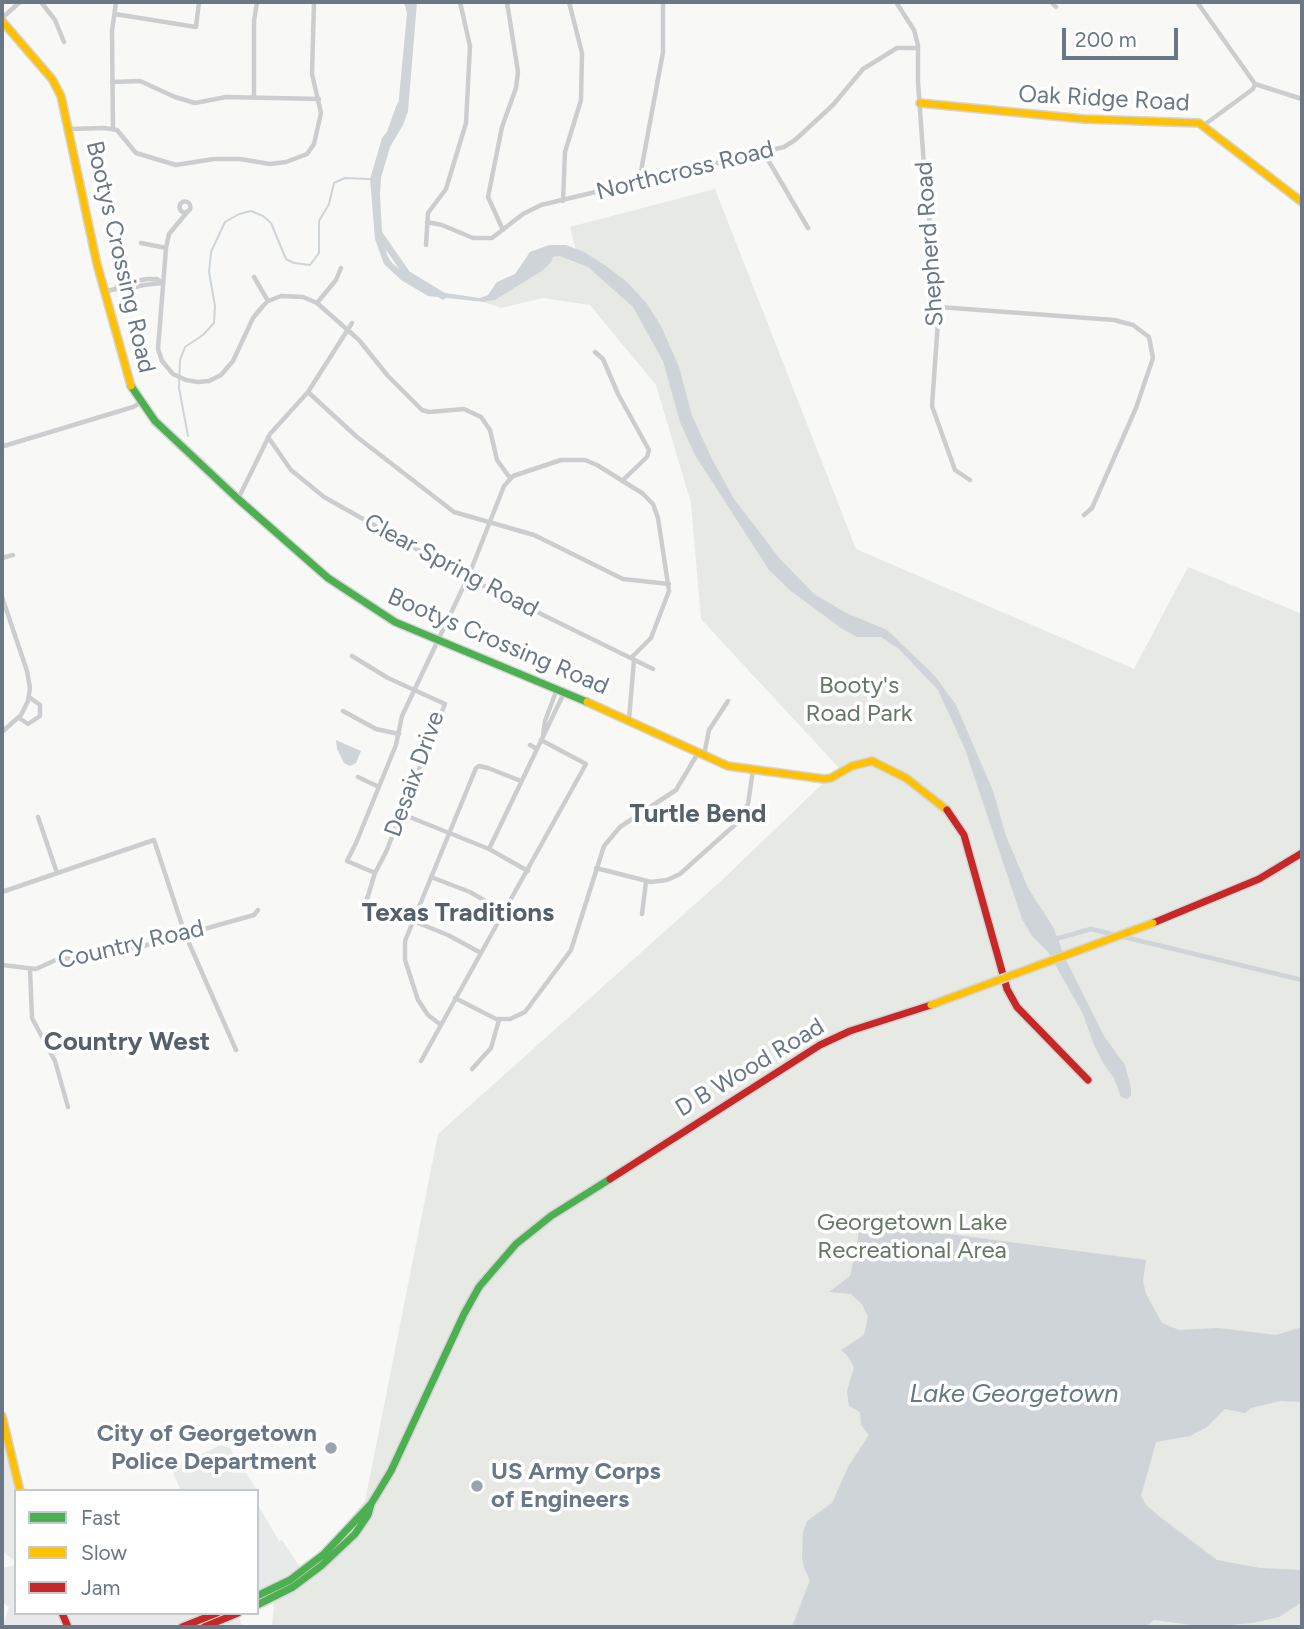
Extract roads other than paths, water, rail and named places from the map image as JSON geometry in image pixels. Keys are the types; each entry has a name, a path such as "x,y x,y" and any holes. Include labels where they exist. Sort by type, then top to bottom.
{"street":[{"path":"2,20 20,2"},
{"path":"41,2 55,20 64,42"},
{"path":"113,130 112,31 116,2"},
{"path":"114,14 197,27 199,2"},
{"path":"254,97 254,21 257,2"},
{"path":"70,129 113,130 120,133 136,153 176,165 214,159 270,164 303,156 311,150 321,107 312,74 314,2"},
{"path":"426,245 428,213 448,183 466,123 470,46 460,2"},
{"path":"503,230 488,197 502,127 518,80 518,58 507,2"},
{"path":"563,201 565,152 581,101 582,53 569,2"},
{"path":"639,182 663,52 663,2"},
{"name":"Shepherd Road","path":"896,2 916,35 918,48 925,180 939,307 932,406 955,470 970,480"},
{"path":"1198,2 1255,84 1302,99"},
{"name":"Bootys Crossing Road","path":"2,20 56,85 62,98 104,292 124,367 132,390 155,421 298,553 351,595 395,622 629,719 728,766 828,779 852,766 872,761 906,778 939,802 954,818 965,840 1012,998 1027,1020 1088,1080"},
{"name":"Northcross Road","path":"428,222 473,238 492,238 533,208 784,147 836,102 863,69 897,48 918,48"},
{"path":"113,82 140,81 195,103 226,97 319,99"},
{"path":"1204,125 1253,89 1255,84"},
{"name":"Oak Ridge Road","path":"920,103 1086,119 1204,125 1302,202"},
{"path":"764,153 808,228"},
{"path":"188,211 169,234 166,248 158,349 162,361 173,374 198,383 209,381 226,371 253,318 268,301 281,296 296,295 317,303 347,329 422,410 429,412 464,409 481,416 490,430 496,460 510,478"},
{"path":"141,243 166,248"},
{"path":"317,303 336,280 341,268"},
{"path":"254,278 268,301"},
{"path":"104,292 115,289 120,284 147,279 157,279 163,283"},
{"path":"939,307 1114,320 1133,325 1149,337 1153,358 1136,408 1092,508 1084,515"},
{"path":"237,499 248,482 268,437 308,392 352,323"},
{"path":"595,352 603,359 618,394 649,449 647,457 622,481"},
{"path":"308,392 357,437 460,514 534,535 623,579 669,584"},
{"path":"4,446 133,407 140,402"},
{"name":"Clear Spring Road","path":"268,437 290,470 313,490 468,578 653,669"},
{"path":"375,873 346,860 356,843 379,787 399,734 402,716 468,578 504,486 510,478 571,458 591,462 647,497 656,510 669,584 668,596 654,631 632,659 629,719"},
{"path":"2,558 13,555"},
{"path":"2,597 28,675 29,697 19,718 2,732"},
{"name":"Desaix Drive","path":"352,656 415,691 445,704 402,814 375,873 367,899"},
{"path":"489,849 537,749 545,721 561,691"},
{"path":"19,718 28,724 40,716 40,705 29,697"},
{"path":"456,998 499,1020 515,1018 525,1012 568,956 600,852 612,834 676,790 701,754 709,730 728,701"},
{"path":"343,711 376,729 399,734"},
{"path":"421,1061 586,764 542,737"},
{"path":"530,745 537,749"},
{"path":"441,1025 421,1006 405,960 404,948 476,768 488,768 521,781"},
{"path":"596,868 646,882 664,881 680,874 738,822 746,809 753,770"},
{"path":"358,777 379,787"},
{"path":"402,814 489,849 528,871"},
{"path":"38,817 57,873"},
{"path":"2,892 154,840 185,934 236,1050"},
{"name":"D B Wood Road","path":"259,1604 292,1583 338,1545 365,1508 371,1504 391,1471 469,1305 486,1279 516,1244 551,1216 820,1045 850,1031 930,1005 1153,923 1259,879 1302,853"},
{"path":"431,877 470,892 504,912"},
{"path":"642,914 646,882"},
{"name":"Country Road","path":"2,965 30,969 58,959 139,947 254,915 258,910"},
{"path":"413,921 448,935 481,953"},
{"path":"30,969 32,1018 55,1061 68,1107"},
{"path":"472,1069 491,1048 499,1020"},
{"path":"2,1416 4,1440 19,1489"},
{"name":"D B Wood Road","path":"259,1595 292,1583"},
{"path":"182,1627 212,1615"},
{"path":"204,1627 233,1615"}],"water":[{"path":"404,2 417,2 408,111 390,147 381,178 380,194 382,232 387,255 392,263 431,291 480,298 488,295 497,282 515,274 530,252 549,245 566,245 584,252 606,266 627,282 647,304 661,326 679,367 692,416 712,459 734,499 780,559 814,594 846,613 887,630 935,676 956,705 993,791 1006,836 1028,888 1053,927 1066,960 1104,1036 1125,1065 1131,1088 1131,1096 1127,1099 1121,1097 1114,1078 1094,1045 1083,1014 1048,952 1032,936 1022,919 965,749 938,690 899,649 881,637 857,637 841,628 791,591 769,570 695,455 680,422 663,361 633,307 588,267 560,256 553,257 542,271 495,300 484,302 428,296 401,280 384,264 375,239 370,179 382,138 397,119 407,13"},
{"path":"336,740 361,751 356,763 350,766 344,763"},
{"name":"Lake Georgetown","path":"858,1222 1146,1260 1143,1281 1146,1294 1162,1323 1179,1330 1218,1328 1276,1335 1302,1327 1302,1402 1280,1401 1251,1408 1245,1413 1225,1409 1207,1427 1190,1436 1156,1442 1141,1496 1147,1506 1160,1517 1217,1560 1260,1568 1302,1570 1302,1602 1279,1617 1252,1623 1207,1627 1154,1620 1145,1627 792,1627 810,1580 802,1558 803,1533 807,1521 832,1503 849,1465 869,1435 861,1425 860,1412 849,1406 847,1391 854,1367 841,1350 864,1335 868,1317 862,1304 851,1294 829,1292 850,1276 858,1240"}],"waterway":[{"path":"391,131 400,106"},
{"path":"188,436 179,388 180,360 185,347 203,335 214,323 215,306 209,272 211,252 225,222 251,211 263,216 271,223 286,259 310,265 319,253 319,221 329,204 334,183 345,178 369,179"},
{"path":"378,232 407,274 443,296"},
{"path":"1052,940 1091,929 1302,980"}],"place":[{"name":"City of Georgetown Police Department","path":"331,1448"},
{"name":"US Army Corps of Engineers","path":"477,1486"}],"district":[{"name":"Turtle Bend","path":"698,814"},
{"name":"Texas Traditions","path":"458,913"},
{"name":"Country West","path":"127,1042"}],"park label":[{"name":"Booty's Road Park","path":"859,700"},
{"name":"Georgetown Lake Recreational Area","path":"912,1237"}]}
